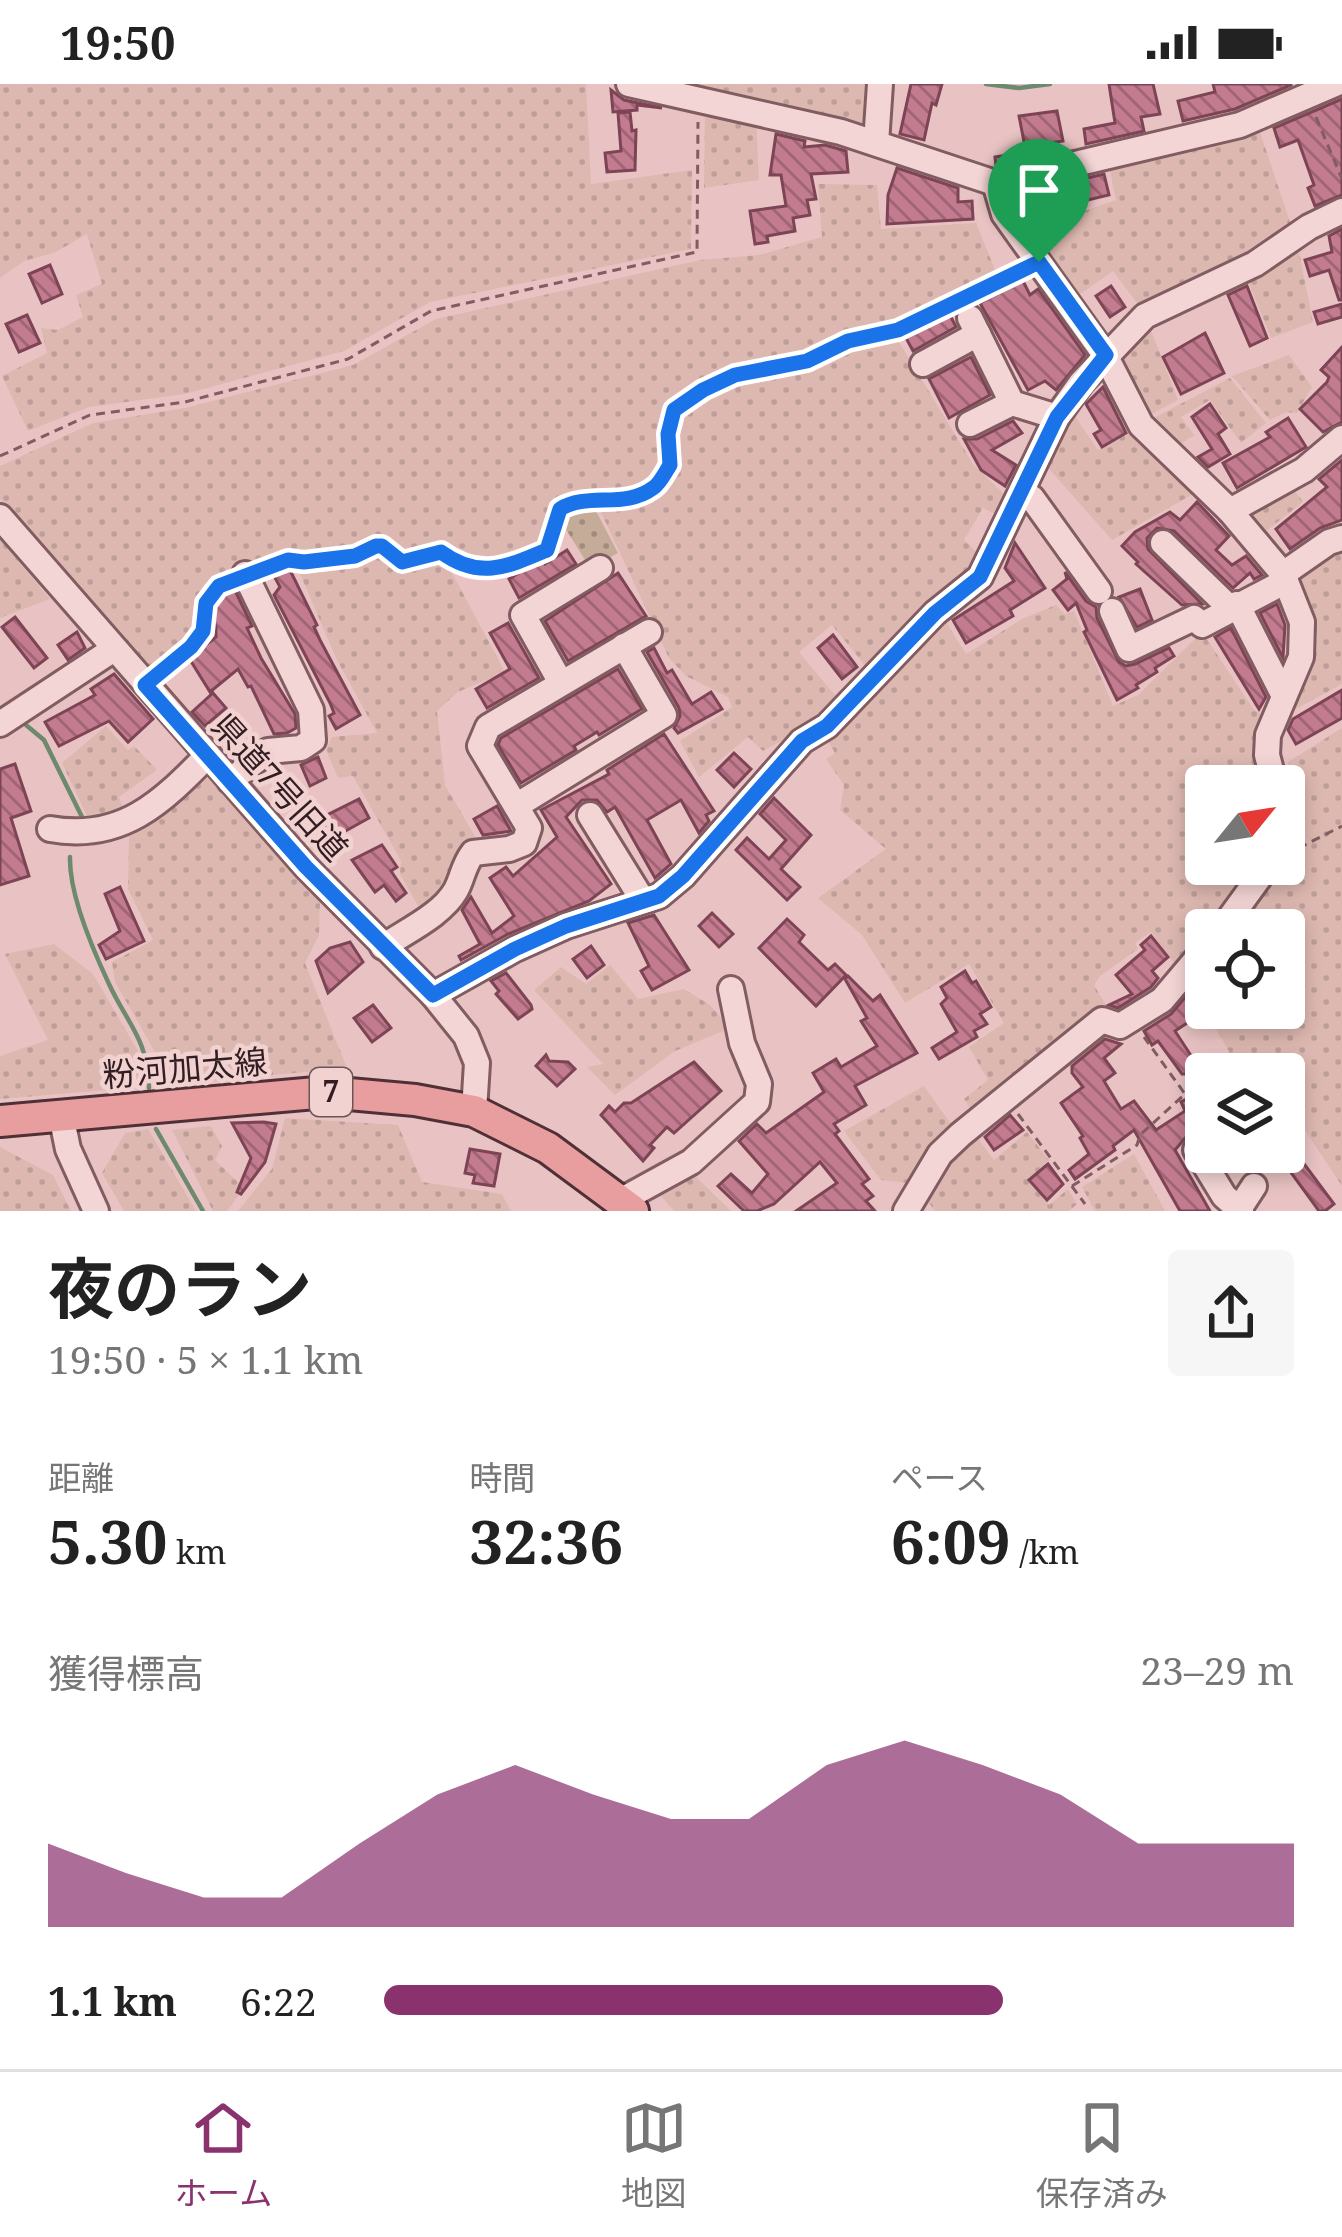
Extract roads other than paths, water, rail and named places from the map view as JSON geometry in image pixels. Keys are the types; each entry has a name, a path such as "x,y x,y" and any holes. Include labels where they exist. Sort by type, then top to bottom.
{"main road":[{"name":"粉河加太線","path":"0,1120 327,1092 416,1100 474,1111 548,1148 627,1206"}],"street":[{"path":"629,84 875,143 995,183 1240,125 1336,84"},
{"path":"875,143 880,84"},
{"path":"995,183 1004,214 1106,355 1141,425 1229,511 1284,578 1302,622 1301,656 1280,688 1268,735 1269,765"},
{"path":"433,995 566,926 659,896 683,876 802,741 827,726 935,613 980,577 1057,417 1106,355 1145,316 1255,264 1342,211"},
{"path":"923,364 974,326 1012,403"},
{"path":"970,424 1012,403 1057,417"},
{"path":"1229,511 1304,470 1342,438"},
{"path":"1022,490 1033,498 1106,601 1129,649 1194,618 1202,625 1342,538"},
{"name":"県道7号旧道","path":"0,517 230,781 433,995 466,1036 477,1063 474,1111"},
{"path":"1162,543 1234,606 1280,688"},
{"path":"561,683 523,614 600,568"},
{"path":"230,781 268,751 301,748 313,740 311,710 245,574"},
{"path":"383,946 442,906 473,854 509,850 524,843 529,828 480,746 488,727 649,632"},
{"path":"516,806 664,716 624,646"},
{"path":"0,724 114,649"},
{"path":"50,829 90,831 138,817 157,806 208,755"},
{"path":"590,815 642,899"},
{"path":"906,1211 940,1154 1102,1020 1120,1026 1162,1000 1185,973"},
{"path":"627,1206 691,1162 757,1102 759,1084 742,1043 731,989"},
{"path":"61,1115 68,1150 96,1211"},
{"path":"1210,1173 1224,1196 1240,1210 1254,1186"}],"waterway":[{"path":"986,84 1019,88 1050,84"},
{"path":"26,725 44,740 83,819"},
{"path":"70,857 83,921 141,1044 149,1088"},
{"path":"156,1129 203,1211"}]}
